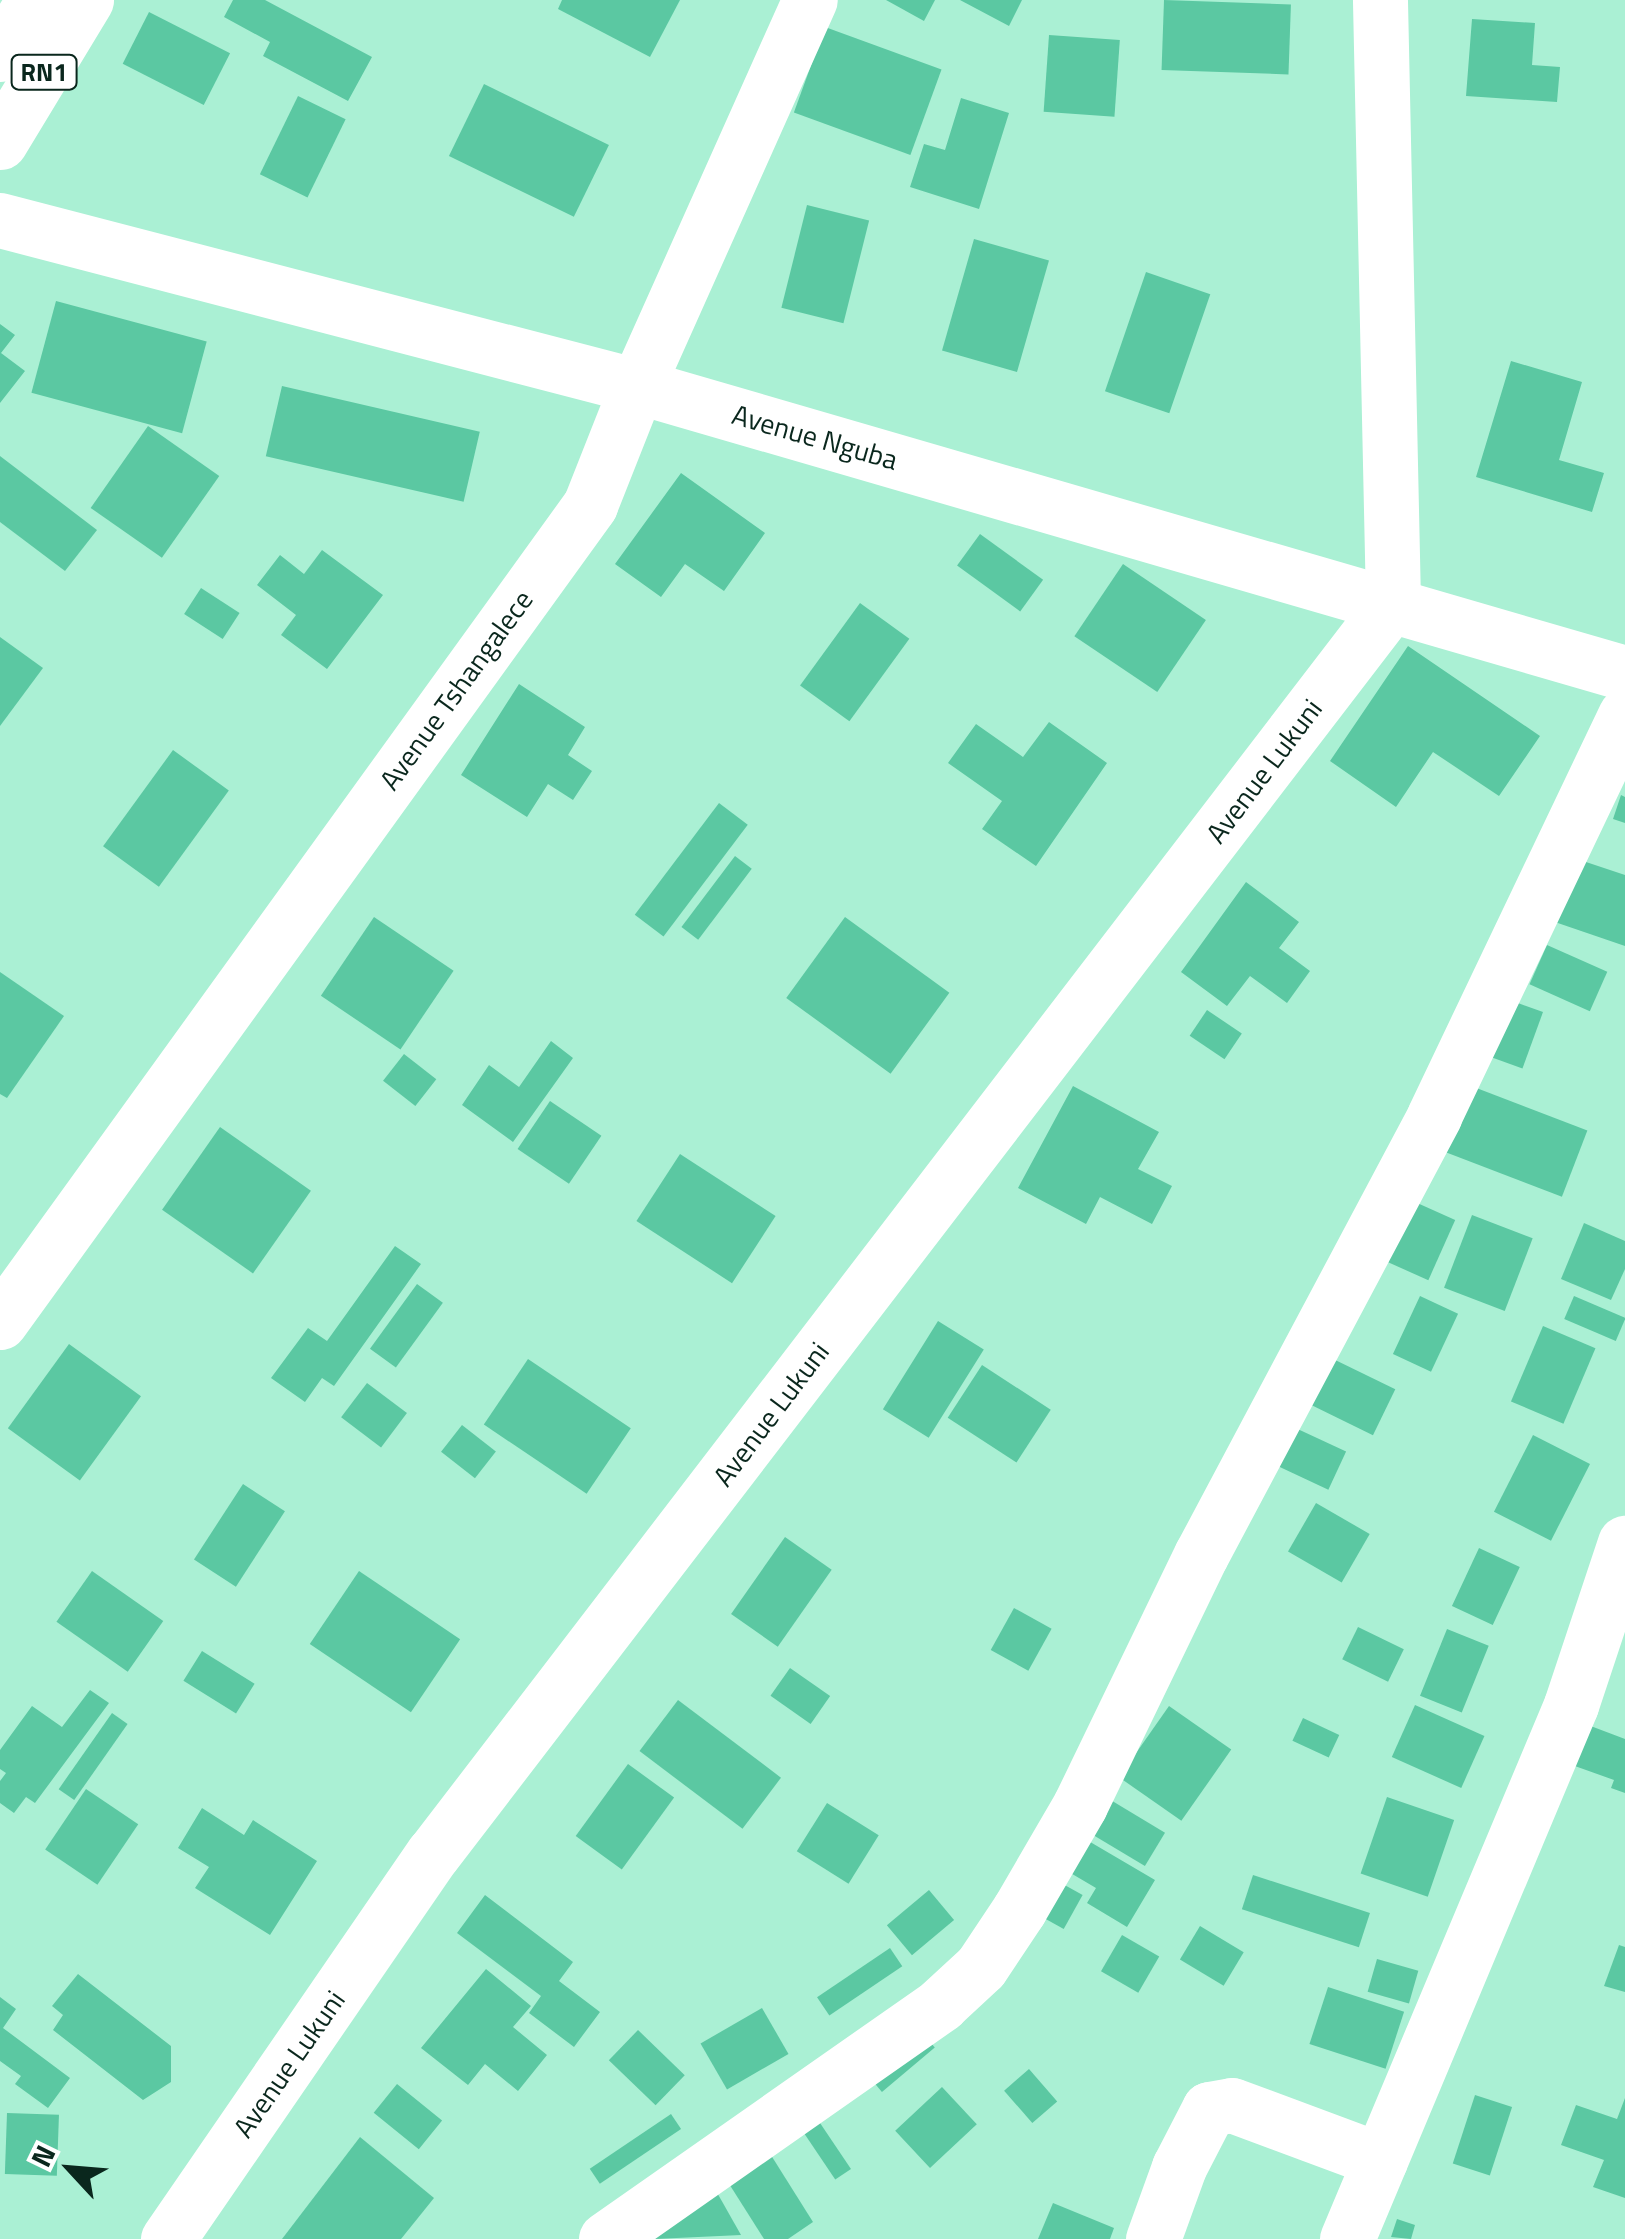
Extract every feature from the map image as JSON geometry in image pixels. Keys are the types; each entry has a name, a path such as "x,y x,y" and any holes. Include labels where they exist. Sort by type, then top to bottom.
{"main road":[{"name":"RN1","path":"0,54 34,0"},
{"name":"RN1","path":"0,142 86,0"},
{"name":"Avenue Tshangalece","path":"0,1322 590,505 637,386 810,0"},
{"path":"1380,0 1393,602"},
{"name":"Avenue Nguba","path":"0,220 637,386 1393,602 1625,673"},
{"name":"Avenue Lukuni","path":"168,2239 433,1854 1393,602"},
{"path":"606,2239 941,2004 980,1967 1009,1924 1080,1805 1201,1555 1434,1116 1625,715"},
{"path":"1347,2239 1571,1705 1625,1543"},
{"path":"1153,2239 1179,2167 1210,2109 1232,2105 1380,2160"}],"building":[{"path":"233,0 265,0 372,57 348,101 263,56 270,42 224,17"},
{"path":"562,0 680,0 650,57 558,9"},
{"path":"886,0 935,0 924,21"},
{"path":"960,0 1022,0 1009,26"},
{"path":"1164,0 1291,4 1288,74 1162,70"},
{"path":"149,12 230,53 204,105 123,64"},
{"path":"1472,19 1535,23 1532,65 1560,67 1557,102 1466,96"},
{"path":"825,27 942,69 910,155 794,113"},
{"path":"1049,35 1120,40 1114,117 1044,112"},
{"path":"484,84 609,145 574,217 449,156"},
{"path":"298,96 346,119 307,197 260,174"},
{"path":"961,98 1009,113 979,209 910,187 924,144 945,150"},
{"path":"807,205 869,220 843,323 781,308"},
{"path":"974,239 1049,260 1017,372 942,351"},
{"path":"1146,272 1210,294 1169,413 1105,391"},
{"path":"56,301 207,341 182,433 31,393"},
{"path":"0,324 15,335 1,353 25,371 0,403"},
{"path":"1511,361 1582,382 1559,460 1604,473 1592,512 1476,477"},
{"path":"282,386 480,432 464,502 266,456"},
{"path":"148,426 219,476 162,558 91,508"},
{"path":"0,456 97,530 65,571 0,522"},
{"path":"681,473 765,533 724,591 685,564 661,597 615,564"},
{"path":"980,534 1043,580 1020,611 957,566"},
{"path":"322,550 383,595 327,669 281,635 296,615 257,585 280,555 304,574"},
{"path":"1123,564 1206,620 1157,692 1074,636"},
{"path":"201,588 240,613 223,639 184,614"},
{"path":"860,603 909,639 849,721 800,686"},
{"path":"0,637 43,668 0,726"},
{"path":"1408,646 1540,736 1499,796 1433,752 1396,807 1330,761"},
{"path":"519,684 585,727 568,755 592,771 573,800 548,784 527,817 461,775"},
{"path":"1049,722 1107,763 1036,866 982,829 1002,801 948,763 976,724 1023,757"},
{"path":"173,750 229,791 159,887 103,846"},
{"path":"1621,795 1625,797 1625,823 1613,819"},
{"path":"719,803 748,825 663,936 635,915"},
{"path":"735,856 752,869 698,940 681,927"},
{"path":"1571,857 1625,875 1625,946 1549,920"},
{"path":"1246,882 1299,922 1279,948 1310,971 1287,1003 1250,976 1227,1006 1181,972"},
{"path":"374,917 454,971 400,1049 321,996"},
{"path":"845,917 949,993 891,1074 786,998"},
{"path":"1547,945 1607,972 1590,1011 1530,984"},
{"path":"0,972 64,1016 7,1098 0,1094"},
{"path":"1496,995 1543,1012 1522,1068 1475,1051"},
{"path":"1207,1010 1242,1033 1224,1059 1190,1036"},
{"path":"551,1041 573,1058 513,1142 462,1105 489,1065 519,1087"},
{"path":"404,1054 436,1079 415,1106 383,1081"},
{"path":"1466,1084 1587,1131 1562,1197 1441,1150"},
{"path":"1073,1086 1159,1132 1138,1169 1172,1186 1152,1224 1100,1197 1086,1224 1018,1188"},
{"path":"550,1101 601,1136 569,1184 518,1149"},
{"path":"220,1127 311,1191 253,1273 162,1210"},
{"path":"680,1154 776,1216 732,1283 636,1221"},
{"path":"1415,1202 1455,1220 1428,1280 1388,1262"},
{"path":"1472,1215 1533,1238 1505,1311 1444,1288"},
{"path":"1584,1223 1625,1241 1625,1269 1611,1300 1561,1279"},
{"path":"395,1246 421,1264 334,1386 322,1378 305,1402 271,1378 308,1328 327,1341"},
{"path":"417,1284 443,1303 396,1368 370,1349"},
{"path":"1420,1296 1458,1314 1431,1372 1393,1354"},
{"path":"1574,1296 1625,1318 1616,1341 1564,1319"},
{"path":"938,1321 984,1350 929,1438 883,1409"},
{"path":"1543,1326 1595,1348 1563,1424 1511,1401"},
{"path":"69,1344 141,1396 80,1480 8,1428"},
{"path":"1327,1356 1395,1389 1373,1435 1305,1402"},
{"path":"528,1359 631,1428 587,1494 484,1424"},
{"path":"982,1365 1051,1410 1016,1462 948,1418"},
{"path":"367,1383 407,1413 381,1447 341,1417"},
{"path":"462,1425 496,1451 475,1478 441,1452"},
{"path":"1289,1425 1346,1452 1328,1490 1271,1463"},
{"path":"1533,1435 1590,1464 1551,1541 1494,1512"},
{"path":"243,1484 285,1511 236,1587 194,1559"},
{"path":"1316,1503 1370,1534 1342,1582 1288,1551"},
{"path":"785,1537 832,1570 778,1647 731,1614"},
{"path":"1479,1548 1520,1567 1493,1625 1452,1606"},
{"path":"92,1571 163,1621 128,1672 56,1622"},
{"path":"359,1571 460,1639 411,1712 310,1644"},
{"path":"1014,1608 1052,1629 1028,1671 991,1650"},
{"path":"1358,1627 1404,1649 1388,1682 1342,1659"},
{"path":"1447,1629 1489,1646 1462,1713 1420,1696"},
{"path":"202,1651 255,1684 236,1714 183,1681"},
{"path":"790,1668 830,1696 811,1724 770,1696"},
{"path":"90,1690 109,1703 35,1803 26,1797 14,1813 0,1803 0,1781 6,1773 0,1769 0,1750 32,1706 62,1727"},
{"path":"678,1700 781,1778 743,1829 639,1751"},
{"path":"1415,1705 1484,1736 1461,1788 1392,1757"},
{"path":"1169,1706 1231,1750 1181,1821 1119,1777"},
{"path":"112,1713 128,1724 74,1800 59,1789"},
{"path":"1303,1718 1339,1735 1329,1758 1292,1741"},
{"path":"1588,1725 1625,1739 1625,1793 1611,1788 1614,1780 1572,1765"},
{"path":"628,1764 674,1798 622,1870 576,1836"},
{"path":"86,1789 138,1824 97,1885 45,1850"},
{"path":"1099,1793 1165,1833 1145,1866 1079,1826"},
{"path":"1387,1797 1454,1820 1428,1897 1361,1874"},
{"path":"827,1803 879,1835 849,1884 797,1851"},
{"path":"202,1808 244,1835 253,1820 317,1861 270,1935 195,1888 209,1867 178,1848"},
{"path":"1080,1836 1155,1880 1127,1927 1087,1903 1096,1888 1062,1868"},
{"path":"1253,1875 1370,1913 1359,1947 1242,1909"},
{"path":"1052,1878 1083,1895 1064,1929 1033,1912"},
{"path":"929,1890 954,1920 912,1955 887,1925"},
{"path":"485,1895 573,1962 559,1981 600,2012 574,2047 529,2013 541,1996 457,1933"},
{"path":"1200,1926 1244,1952 1224,1986 1180,1959"},
{"path":"1122,1935 1159,1956 1138,1993 1101,1971"},
{"path":"1619,1945 1625,1947 1625,1992 1604,1986"},
{"path":"890,1948 902,1966 829,2015 817,1997"},
{"path":"1377,1959 1418,1971 1409,2004 1368,1992"},
{"path":"486,1969 531,2006 513,2027 547,2055 518,2091 485,2064 468,2085 421,2048"},
{"path":"78,1974 171,2046 171,2082 143,2100 53,2030 63,2015 52,2006"},
{"path":"1328,1987 1404,2012 1386,2069 1309,2044"},
{"path":"0,1997 16,2009 3,2028 70,2078 48,2108 15,2084 21,2076 0,2061"},
{"path":"762,2008 788,2054 727,2089 701,2044"},
{"path":"638,2030 685,2075 656,2105 609,2060"},
{"path":"920,2030 935,2048 882,2092 867,2074"},
{"path":"1029,2069 1057,2101 1032,2123 1004,2091"},
{"path":"397,2084 442,2121 419,2149 374,2113"},
{"path":"942,2087 977,2124 930,2168 895,2131"},
{"path":"1475,2095 1512,2107 1490,2176 1453,2163"},
{"path":"1625,2098 1625,2198 1593,2187 1604,2160 1561,2145 1576,2105 1617,2119"},
{"path":"7,2113 59,2115 57,2176 5,2174"},
{"path":"671,2114 681,2129 600,2184 590,2169"},
{"path":"818,2120 851,2169 835,2180 802,2131"},
{"path":"360,2137 434,2198 401,2239 282,2239"},
{"path":"769,2152 813,2222 788,2239 764,2239 726,2179"},
{"path":"715,2189 741,2235 655,2239 648,2228"},
{"path":"1053,2203 1114,2228 1110,2239 1038,2239"},
{"path":"1397,2219 1415,2225 1411,2239 1391,2237"}]}
